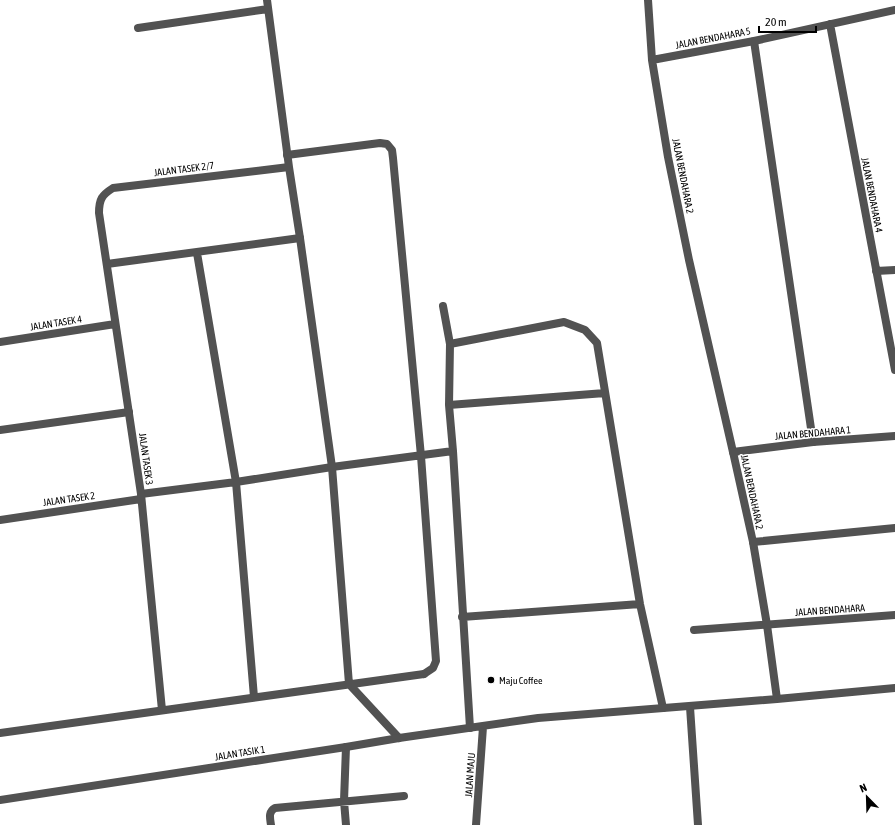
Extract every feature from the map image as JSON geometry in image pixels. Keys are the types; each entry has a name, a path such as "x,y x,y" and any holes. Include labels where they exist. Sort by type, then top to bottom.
{"street":[{"path":"267,0 287,155 332,467 349,684 399,738"},
{"name":"JALAN BENDAHARA 2","path":"648,0 652,60 668,157 753,542 767,625 777,699"},
{"path":"138,28 268,9"},
{"name":"JALAN BENDAHARA 5","path":"652,60 754,41 895,10"},
{"name":"JALAN BENDAHARA 4","path":"830,24 894,364"},
{"path":"754,41 813,442"},
{"path":"0,733 424,674 433,668 436,661 421,456 392,150 387,144 380,143 287,155"},
{"name":"JALAN TASEK 2/7","path":"99,213 99,203 104,194 113,188 289,167"},
{"name":"JALAN TASEK 3","path":"99,213 141,496 162,710"},
{"path":"107,264 300,238"},
{"path":"197,253 236,482 254,697"},
{"path":"876,271 895,270"},
{"path":"443,306 450,344 449,405 470,728"},
{"path":"450,344 564,322 585,330 597,343 640,604 664,708"},
{"name":"JALAN TASEK 4","path":"0,342 115,324"},
{"path":"449,405 605,393"},
{"path":"0,430 129,412"},
{"name":"JALAN BENDAHARA 1","path":"733,452 813,442 895,436"},
{"name":"JALAN TASEK 2","path":"0,520 141,496 332,467 421,456 453,450"},
{"path":"753,542 895,528"},
{"path":"462,617 640,604"},
{"name":"JALAN BENDAHARA","path":"694,630 895,615"},
{"path":"483,726 538,718 690,707 895,688"},
{"path":"690,707 698,825"},
{"name":"JALAN TASIK 1","path":"0,800 483,726"},
{"name":"JALAN MAJU","path":"476,825 483,726"},
{"path":"346,747 344,800 346,825"},
{"path":"271,825 270,813 271,810 275,808 344,800 404,796"}],"place":[{"name":"Maju Coffee","path":"491,680"}]}
